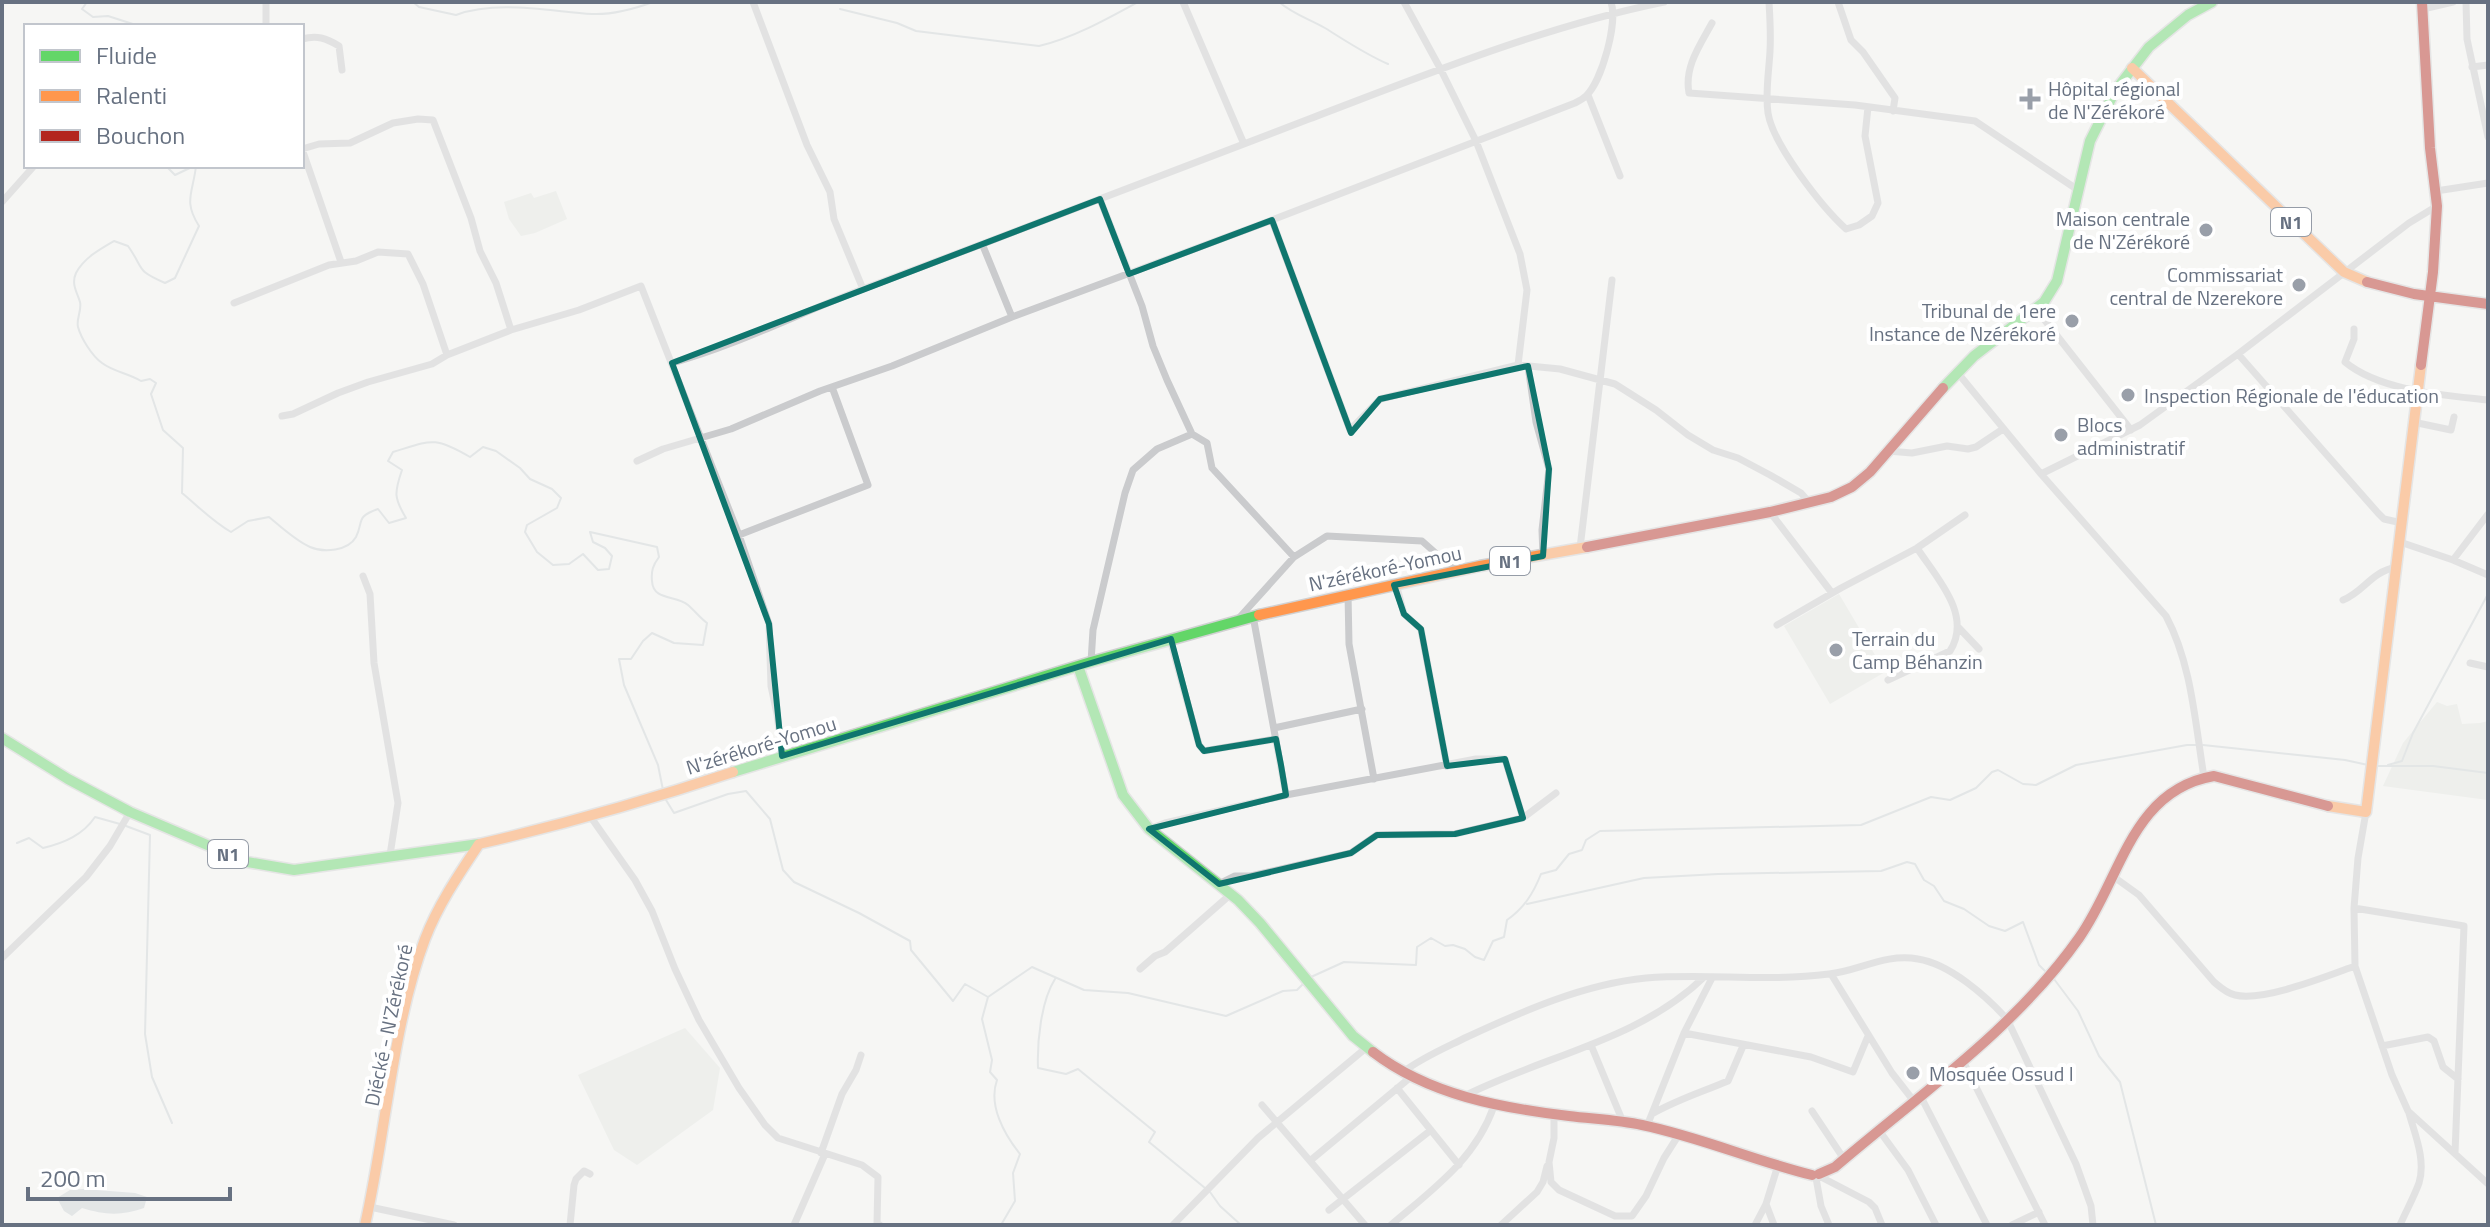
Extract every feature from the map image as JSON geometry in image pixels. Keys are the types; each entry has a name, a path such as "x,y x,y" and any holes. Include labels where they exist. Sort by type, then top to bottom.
{"main road":[{"name":"N'zérékoré-Yomou","path":"479,844 664,795 1091,662 1253,616 1456,571 1770,512 1810,503 1852,487 1870,472 1957,372 2051,294 2057,281 2090,141 2115,91 2149,47 2188,15 2212,2"},
{"path":"1078,666 1123,795 1149,829 1231,894 1260,923 1366,1048 1407,1074 1460,1097 1494,1106 1647,1126 1817,1176 1825,1173 1963,1061 2057,965 2078,938 2114,877 2126,846 2149,814 2179,788 2204,777 2223,779 2313,804 2366,812 2430,295 2437,206 2430,148 2423,5"},
{"name":"N1","path":"2132,68 2344,272 2372,284 2488,304"},
{"name":"N1","path":"2,738 68,779 130,812 247,862 278,869 319,867 479,844"},
{"name":"Diécké - N'Zérékoré","path":"365,1225 396,1055 420,951 445,896 479,844"}],"street":[{"path":"266,2 266,24"},
{"path":"753,2 807,145 830,192 834,219 863,289"},
{"path":"1183,2 1244,144"},
{"path":"1404,2 1476,141 1520,254 1527,290 1518,365"},
{"path":"637,461 663,449 776,412 1012,317 1575,103 1588,95 1608,52 1615,12 1611,2"},
{"path":"672,363 703,354 863,289 983,246 1440,68 1615,12 1664,2"},
{"path":"1769,2 1769,116 1780,142 1816,195 1846,229 1872,216 1878,203 1865,136 1868,107"},
{"path":"1838,2 1851,40 1895,98 1893,111"},
{"path":"2423,5 2453,2"},
{"path":"2466,2 2467,39 2488,137"},
{"path":"1712,23 1692,60 1689,93 1868,107 1975,121 2078,190"},
{"path":"304,39 326,38 339,46 342,70"},
{"path":"2472,67 2488,65"},
{"path":"1588,95 1620,176"},
{"path":"304,148 319,144 350,143 393,123 433,120 511,330"},
{"path":"304,155 341,262"},
{"path":"2,202 32,168"},
{"path":"2436,191 2488,183"},
{"path":"1100,199 1142,306 1153,346 1192,434 1207,443 1212,468 1294,557"},
{"path":"2041,474 2131,430 2238,354 2409,223 2437,206"},
{"path":"1272,220 1350,430 1380,399 1518,365 1560,369 1615,384 1688,435 1713,450 1738,458 1770,475 1801,493 1810,503"},
{"path":"983,246 1012,317"},
{"path":"234,303 341,262 356,261 378,252 408,254 423,284 447,355"},
{"path":"1580,548 1612,280"},
{"path":"282,416 368,382 432,364 511,330 579,310 641,286 739,535 769,624 771,686 782,756"},
{"path":"2036,309 2131,430"},
{"path":"2354,329 2354,339 2345,362 2377,380 2488,400"},
{"path":"2238,354 2378,513 2384,519 2402,523"},
{"path":"1528,366 1536,422 1549,469 1542,530 1543,556"},
{"path":"1957,372 2041,474 2166,616 2177,637 2186,666 2204,777"},
{"path":"739,535 868,485 832,387"},
{"path":"2413,422 2451,430 2454,417"},
{"path":"1886,451 1912,453 1947,446 1968,449 2003,429"},
{"path":"1091,662 1093,630 1133,470 1157,449 1192,434"},
{"path":"1770,512 1832,593"},
{"path":"2453,560 2488,514"},
{"path":"1777,625 1917,548 1965,515"},
{"path":"1238,620 1294,557 1327,536 1422,541 1456,571"},
{"path":"2400,542 2488,575"},
{"path":"1917,548 1950,598 1959,628 1979,649"},
{"path":"2343,600 2353,596 2377,573 2397,567"},
{"path":"363,576 370,594 374,663 398,803 390,855"},
{"path":"1396,584 1404,614 1421,629 1447,766"},
{"path":"1348,594 1349,644 1374,779"},
{"path":"1253,616 1286,795"},
{"path":"1888,680 1950,651 1959,628"},
{"path":"1170,639 1199,745 1204,751 1276,739"},
{"path":"2470,663 2488,667"},
{"path":"1274,728 1362,709"},
{"path":"1149,829 1286,795 1476,759 1505,759 1523,818"},
{"path":"1219,884 1235,876 1251,876 1351,853 1377,835 1455,834 1523,818 1556,793"},
{"path":"3,955 86,877 110,846 130,812"},
{"path":"2366,812 2354,908 2355,966 2408,1111 2421,1170 2419,1182 2400,1225"},
{"path":"590,816 635,880 699,1020 765,1125 778,1138 862,1165 878,1177 877,1224 880,1225"},
{"path":"2114,877 2139,895 2214,982 2227,992 2246,997 2311,982 2355,966"},
{"path":"1140,969 1165,952 1231,894"},
{"path":"2354,908 2464,926 2455,1153"},
{"path":"1311,1160 1397,1088 1419,1060 1494,1024 1599,986 1648,978 1831,974 1888,958 1920,959 1970,985 1990,1000 2007,1019 2076,1164 2091,1206 2093,1225"},
{"path":"1831,974 1892,1073 1917,1098 1987,1225"},
{"path":"1647,1126 1708,978"},
{"path":"1460,1097 1495,1080 1591,1045 1656,1014 1708,978"},
{"path":"1684,1033 1811,1057 1853,1072 1868,1036"},
{"path":"2382,1046 2428,1037 2434,1041 2443,1067 2458,1079"},
{"path":"1591,1045 1623,1122"},
{"path":"1651,1115 1676,1100 1728,1081 1743,1046"},
{"path":"1173,1225 1258,1138 1366,1048"},
{"path":"794,1225 823,1154 842,1094 861,1055"},
{"path":"1963,1061 2045,1225"},
{"path":"1397,1088 1459,1165"},
{"path":"1262,1105 1365,1225"},
{"path":"1391,1225 1459,1165 1486,1129 1494,1106"},
{"path":"1812,1111 1844,1159"},
{"path":"2408,1111 2488,1184"},
{"path":"1501,1225 1537,1192 1543,1182 1554,1138 1554,1114"},
{"path":"1878,1129 1908,1170 1936,1225"},
{"path":"1329,1210 1431,1130"},
{"path":"1625,1225 1646,1196 1678,1136"},
{"path":"1549,1162 1551,1182 1559,1190 1615,1216 1632,1216"},
{"path":"1755,1225 1766,1204 1778,1165"},
{"path":"570,1225 576,1179 584,1171 590,1174"},
{"path":"1817,1176 1821,1206 1829,1225"},
{"path":"1817,1176 1869,1202 1882,1225"},
{"path":"1766,1204 1774,1225"},
{"path":"370,1207 454,1225"},
{"path":"2012,1225 2039,1212"}],"highlighted area":[{"path":"1100,199 1129,274 1272,220 1351,433 1380,399 1528,366 1549,469 1543,556 1394,585 1404,614 1421,629 1447,766 1505,759 1523,818 1455,834 1377,835 1351,853 1219,884 1149,829 1286,795 1276,739 1204,751 1199,745 1171,639 782,756 769,624 672,363"}],"shaded area":[{"path":"556,191 567,219 521,236 509,219 504,202 531,193 534,198"},
{"path":"1839,594 1885,672 1830,704 1784,626"},
{"path":"2437,702 2447,706 2457,704 2462,724 2488,721 2488,800 2383,786 2403,743"},
{"path":"685,1028 720,1068 713,1110 637,1165 614,1150 578,1075"},
{"path":"70,1190 135,1193 147,1197 144,1208 136,1211 113,1214 82,1208 72,1216 64,1211 57,1198"}],"waterway":[{"path":"87,2 82,9 93,17 108,16 133,24"},
{"path":"413,2 419,7 456,15 505,7 600,14 653,2"},
{"path":"840,9 897,23 916,31 1039,46 1077,33 1138,2"},
{"path":"1279,2 1388,64"},
{"path":"168,168 175,175 190,168"},
{"path":"196,168 190,203 199,226 175,278 165,283 149,275 128,246 114,241 83,263 74,281 80,305 78,327 98,360 141,381 150,379 156,383 151,394 163,430 183,448 182,493 231,532 248,521 269,517 310,547 335,550 352,542 361,520 371,512 378,509 389,523 406,518 396,495 402,470 388,461 393,452 433,442 470,457 483,447 496,451 530,479 552,489 561,498 557,508 527,525 525,532 537,552 553,565 569,564 583,554 598,570 609,569 612,556 593,542 590,532 657,547 659,557 652,571 656,592 688,605 707,623 703,645 674,643 652,633 631,659 619,659 624,685 658,765 663,790"},
{"path":"2388,765 2402,761 2413,733 2488,594"},
{"path":"1311,977 1344,962 1416,965 1417,947 1431,938 1445,946 1465,949 1484,960 1493,941 1504,937 1507,920 1527,900 1541,874 1556,870 1569,854 1582,850 1586,840 1600,831 1861,825 1931,797 1950,800 1976,788 1998,770 2023,784 2036,785 2076,765 2197,745"},
{"path":"2203,745 2368,765"},
{"path":"2378,766 2433,766 2488,773"},
{"path":"666,800 674,813 746,791 770,819 783,870 794,882 910,941 911,950 953,1001 965,984 988,997 1032,967 1084,990 1128,993 1226,1016 1283,991 1297,990 1303,984"},
{"path":"17,843 29,838 43,848 58,844 79,833 95,817 120,824"},
{"path":"126,826 150,835 145,1034 152,1077 172,1123"},
{"path":"1527,904 1644,878 1881,871 1907,862 1915,864 1924,880 1934,886 1944,901 1964,909 1989,926 2005,931 2023,922 2039,965 2046,972"},
{"path":"1055,979 1041,1022 1038,1068 1066,1074 1078,1069 1155,1132 1149,1142 1205,1188"},
{"path":"2054,979 2078,1011 2099,1056 2120,1082 2156,1225"},
{"path":"988,997 982,1019 992,1060 990,1072 997,1080 996,1109 1008,1138 1020,1154 1013,1173 1015,1201 1001,1225"},
{"path":"1210,1192 1241,1225"}],"traffic: fast":[{"path":"1943,388 1974,356 2044,302 2057,281 2090,141 2115,91 2149,47 2188,15 2212,2"},
{"path":"733,772 1091,662 1259,615"},
{"path":"1078,666 1123,795 1149,829 1238,900 1353,1036 1373,1052"},
{"path":"2,738 68,779 130,812 247,862 294,870 479,844"}],"traffic: slow":[{"path":"2132,68 2344,272 2367,282"},
{"path":"2328,806 2366,812 2421,365"},
{"path":"1259,615 1480,566 1587,547"},
{"path":"365,1225 397,1043 414,972 436,914 479,844 607,811 733,772"}],"traffic: jam":[{"path":"2421,365 2433,272 2437,206 2430,148 2422,2"},
{"path":"2367,282 2414,294 2488,304"},
{"path":"1587,547 1770,512 1831,497 1852,487 1870,472 1943,388"},
{"path":"1819,1174 1835,1167 1932,1087 2026,1002 2079,938 2131,840 2164,799 2186,785 2214,776 2328,806"},
{"path":"1373,1052 1418,1079 1466,1097 1518,1109 1642,1125 1812,1175"}],"place":[{"name":"Hôpital régional de N'Zérékoré","path":"2030,99"},
{"name":"Maison centrale de N'Zérékoré","path":"2206,230"},
{"name":"Commissariat central de Nzerekore","path":"2299,285"},
{"name":"Tribunal de 1ere Instance de Nzérékoré","path":"2072,321"},
{"name":"Inspection Régionale de l'éducation","path":"2128,395"},
{"name":"Blocs administratif","path":"2061,435"},
{"name":"Terrain du Camp Béhanzin","path":"1836,650"},
{"name":"Mosquée Ossud I","path":"1913,1073"}]}
